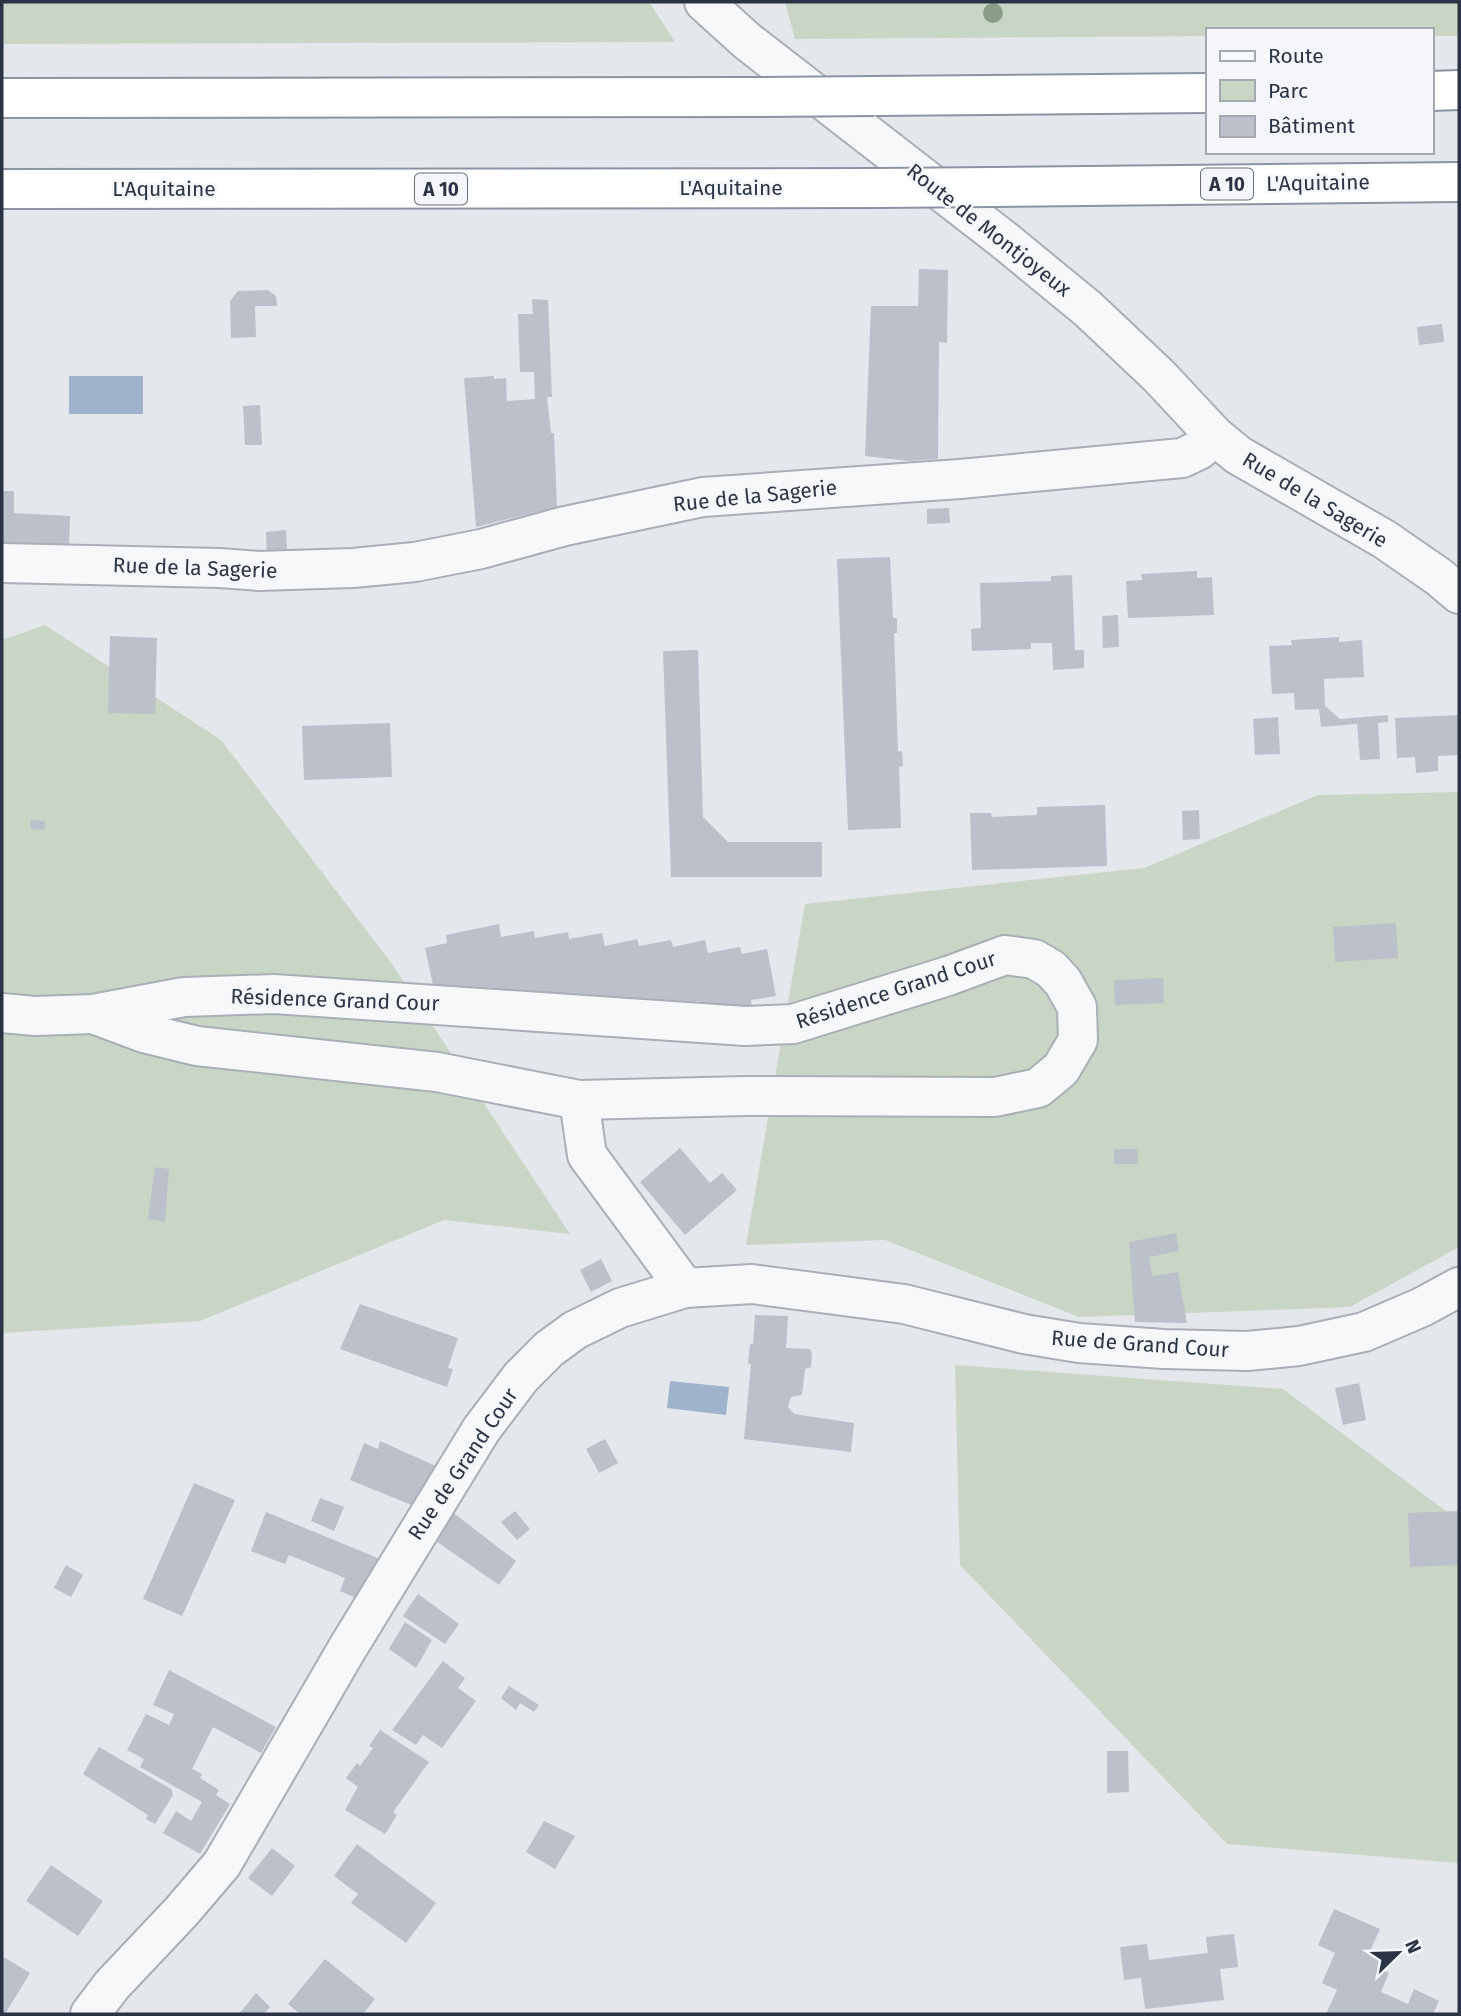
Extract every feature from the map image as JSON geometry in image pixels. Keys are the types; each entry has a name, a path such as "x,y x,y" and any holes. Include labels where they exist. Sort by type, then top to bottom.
{"highway":[{"path":"1433,91 1459,90"},
{"path":"2,98 759,97 1206,93"},
{"name":"L'Aquitaine","path":"2,189 880,188 1459,181"}],"street":[{"name":"Route de Montjoyeux","path":"704,2 747,41 1004,240 1088,309 1159,376 1215,436"},
{"name":"Rue de la Sagerie","path":"2,563 258,571 353,568 415,562 703,497 960,479 1182,458 1199,450 1215,436 1261,470 1323,502 1384,539 1459,594"},
{"name":"Résidence Grand Cour","path":"2,1013 35,1016 93,1014 184,997 274,994 745,1026 793,1024 948,976 1005,955 1034,959 1051,969 1063,982 1077,1007 1078,1040 1061,1069 1038,1088 995,1097 659,1097 579,1100 437,1072 197,1046 144,1033 93,1014"},
{"path":"579,1100 587,1155 685,1288"},
{"name":"Rue de Grand Cour","path":"90,2014 222,1864 403,1554 481,1430 521,1377 549,1349 575,1330 621,1308 685,1288 752,1284 904,1304 1024,1334 1079,1343 1247,1351 1298,1346 1364,1332 1422,1307 1459,1287"}],"green space":[{"path":"2,2 649,2 675,42 2,44"},
{"path":"785,2 1459,2 1459,36 1433,36 1433,28 1206,28 1206,36 795,39"},
{"path":"45,625 221,740 392,964 570,1234 444,1220 200,1321 2,1333 2,640"},
{"path":"1459,792 1459,1247 1350,1307 1079,1317 885,1240 746,1245 805,904 1144,868 1318,795"},
{"path":"955,1365 1283,1389 1459,1521 1459,1863 1227,1844 960,1565"}],"water":[{"path":"69,376 143,376 143,414 69,414"},
{"path":"670,1381 729,1387 726,1415 667,1408"}],"building":[{"path":"919,269 948,270 947,343 939,342 938,459 908,461 865,456 871,306 918,306"},
{"path":"268,290 276,296 277,306 255,306 256,337 231,338 230,301 238,291"},
{"path":"532,299 548,300 552,397 547,397 551,433 554,433 557,507 476,527 464,378 506,378 507,401 535,399 534,372 520,372 518,314 533,314"},
{"path":"1442,324 1444,342 1419,345 1417,327"},
{"path":"260,405 262,445 245,445 243,406"},
{"path":"2,491 14,491 14,513 70,516 69,549 2,547"},
{"path":"949,508 950,523 927,524 927,509"},
{"path":"286,530 285,553 267,555 266,532"},
{"path":"890,557 893,618 897,618 897,633 894,633 898,752 902,751 903,766 899,767 901,828 848,830 837,559"},
{"path":"1197,571 1197,578 1212,577 1214,615 1128,618 1126,581 1142,580 1141,574"},
{"path":"1072,575 1075,650 1084,650 1084,668 1053,670 1052,643 1031,643 1031,649 972,651 971,629 981,628 980,583 1051,581 1051,576"},
{"path":"1118,615 1119,647 1103,648 1102,616"},
{"path":"110,636 157,638 155,714 108,713"},
{"path":"1339,637 1339,642 1362,640 1364,677 1324,679 1325,706 1340,719 1388,715 1388,722 1378,723 1380,759 1360,760 1357,724 1321,727 1319,709 1295,710 1294,693 1272,694 1269,646 1292,645 1291,640"},
{"path":"698,650 703,817 728,842 822,842 822,877 671,877 663,651"},
{"path":"1459,715 1459,755 1438,756 1438,771 1416,773 1415,757 1397,758 1395,718"},
{"path":"1278,717 1280,754 1255,755 1253,719"},
{"path":"390,723 392,777 304,780 302,726"},
{"path":"1105,805 1107,866 972,870 970,813 991,813 992,817 1037,815 1037,807"},
{"path":"1199,810 1200,839 1183,840 1182,811"},
{"path":"30,820 45,821 45,830 31,829"},
{"path":"1396,923 1398,958 1335,962 1333,927"},
{"path":"499,924 501,937 534,931 535,938 568,932 569,939 602,933 605,946 637,939 639,946 671,940 673,947 705,940 708,953 740,947 742,954 767,949 776,996 751,1000 752,1007 735,1011 734,1005 702,1011 699,1001 667,1008 631,1004 630,998 596,1005 594,995 561,1001 526,997 526,991 493,998 491,987 435,994 425,948 447,943 446,935"},
{"path":"1163,978 1164,1003 1115,1005 1114,980"},
{"path":"680,1148 710,1183 722,1173 737,1190 685,1235 640,1182"},
{"path":"1114,1149 1137,1149 1138,1164 1114,1164"},
{"path":"155,1167 169,1169 165,1222 148,1219"},
{"path":"1176,1233 1179,1251 1149,1257 1152,1276 1178,1272 1187,1323 1135,1322 1129,1242"},
{"path":"601,1259 612,1281 591,1292 580,1270"},
{"path":"360,1304 458,1338 448,1368 453,1369 447,1387 340,1349"},
{"path":"755,1315 788,1316 786,1348 810,1349 812,1353 811,1367 805,1369 802,1395 791,1397 788,1407 794,1414 854,1423 851,1452 744,1439 751,1364 748,1363 750,1344 753,1344"},
{"path":"1359,1383 1366,1420 1343,1425 1335,1388"},
{"path":"605,1439 618,1463 599,1473 586,1449"},
{"path":"380,1441 438,1467 414,1506 350,1480 364,1443 378,1449"},
{"path":"194,1483 235,1500 182,1616 143,1599"},
{"path":"320,1498 344,1507 334,1531 311,1521"},
{"path":"451,1511 516,1561 499,1585 433,1539"},
{"path":"515,1511 530,1529 517,1540 501,1522"},
{"path":"1459,1511 1459,1565 1410,1567 1408,1513"},
{"path":"266,1512 380,1559 356,1598 340,1591 345,1578 289,1555 285,1564 251,1551"},
{"path":"66,1565 83,1575 71,1597 54,1588"},
{"path":"418,1594 459,1624 445,1644 403,1616"},
{"path":"405,1622 432,1640 416,1668 389,1649"},
{"path":"443,1661 465,1678 458,1688 476,1701 442,1748 423,1735 416,1745 392,1730"},
{"path":"169,1670 276,1727 261,1753 213,1727 192,1769 202,1774 200,1778 219,1790 216,1795 230,1804 200,1854 163,1833 176,1811 191,1821 202,1802 140,1767 144,1759 127,1750 146,1714 169,1725 174,1714 153,1705"},
{"path":"509,1686 539,1705 534,1712 520,1703 516,1710 501,1698"},
{"path":"380,1730 429,1762 393,1812 397,1815 385,1834 345,1810 358,1787 346,1778 357,1763 360,1766 373,1748 369,1746"},
{"path":"99,1747 171,1789 173,1795 155,1824 146,1819 148,1815 83,1774"},
{"path":"1107,1751 1128,1751 1129,1792 1107,1793"},
{"path":"544,1821 575,1836 555,1869 526,1852"},
{"path":"357,1844 436,1903 406,1943 351,1903 358,1894 334,1876"},
{"path":"272,1848 295,1866 272,1896 248,1878"},
{"path":"51,1865 103,1901 78,1936 26,1901"},
{"path":"1334,1909 1380,1929 1370,1951 1384,1957 1379,1968 1389,1973 1381,1992 1408,2004 1414,1989 1439,2001 1433,2014 1326,2014 1337,1990 1322,1983 1335,1953 1318,1945"},
{"path":"1234,1934 1238,1967 1220,1969 1224,2000 1145,2009 1141,1978 1124,1980 1120,1947 1147,1944 1149,1960 1208,1953 1206,1937"},
{"path":"2,1956 30,1973 5,2014 2,2014"},
{"path":"325,1959 375,1999 363,2014 300,2014 288,2004"},
{"path":"256,1993 270,2007 264,2014 239,2014"}]}
